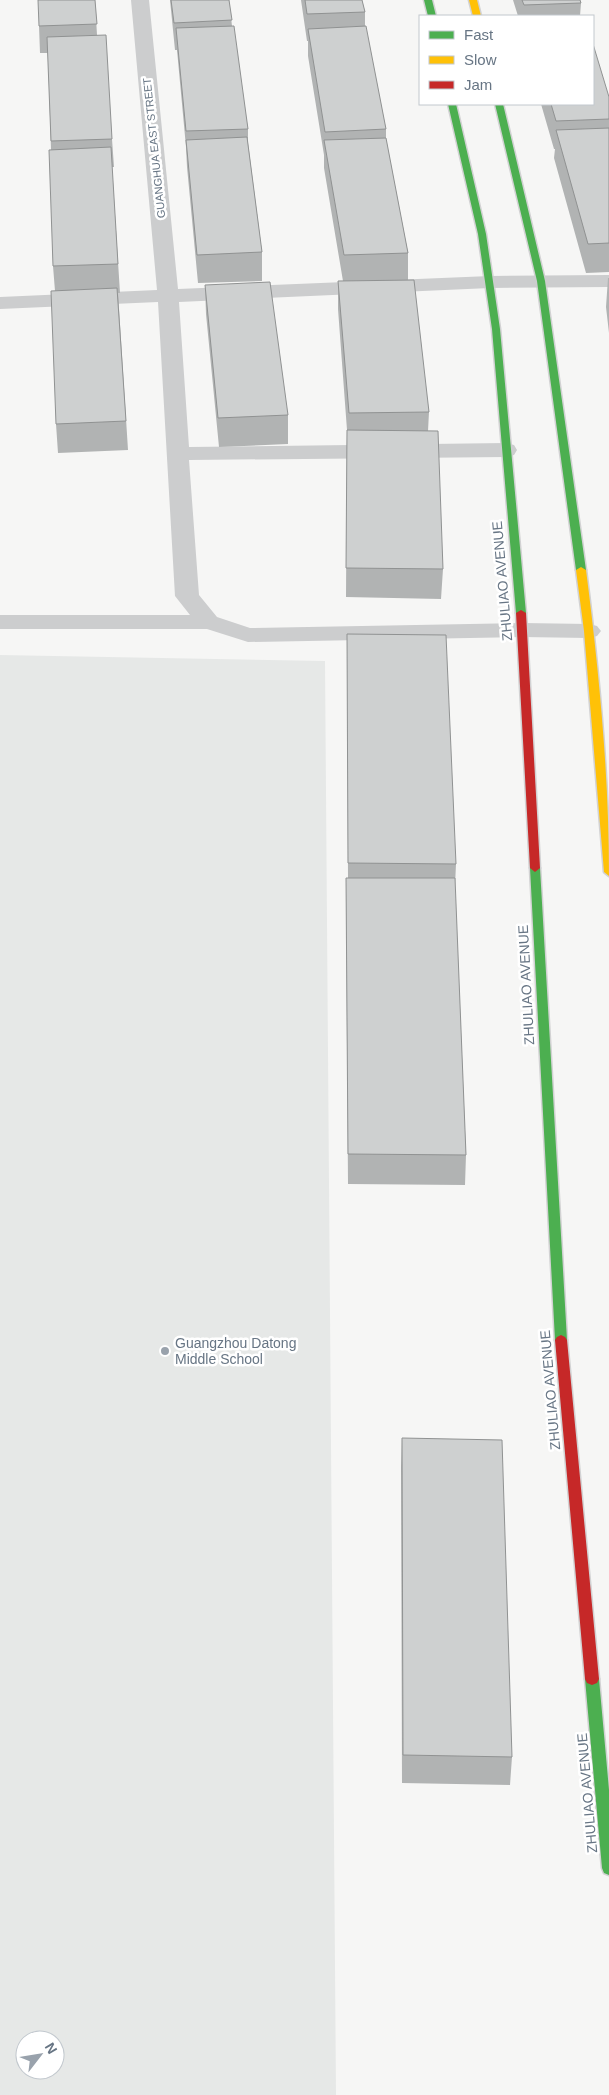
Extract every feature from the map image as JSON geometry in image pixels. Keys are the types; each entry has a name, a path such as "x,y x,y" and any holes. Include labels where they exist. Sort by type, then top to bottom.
{"main road":[{"path":"428,0 432,15"},
{"path":"473,0 477,15"},
{"name":"ZHULIAO AVENUE","path":"452,105 482,234 496,329 522,630 558,1306 609,1868"},
{"path":"499,105 541,281 589,631 609,872"}],"street":[{"name":"GUANGHUA EAST STREET","path":"140,0 168,297 187,596 209,622"},
{"path":"0,303 490,282 609,281"},
{"path":"178,454 506,450"},
{"path":"0,622 209,622 248,635 522,630 589,631"}],"shaded area":[{"name":"Guangzhou Datong Middle School","path":"0,655 325,661 336,2095 0,2095"}],"building":[{"path":"38,0 95,0 97,24 39,26"},
{"path":"171,0 229,0 232,20 174,23"},
{"path":"305,0 362,0 365,12 307,14"},
{"path":"522,0 580,0 581,3 524,5"},
{"path":"234,26 248,129 186,131 176,28"},
{"path":"366,26 386,129 325,132 308,29"},
{"path":"106,35 112,139 51,141 47,37"},
{"path":"594,47 609,97 609,119 556,121 551,105 594,105"},
{"path":"609,128 609,243 588,244 556,130"},
{"path":"247,137 262,252 197,255 186,140"},
{"path":"386,138 408,253 344,255 324,140"},
{"path":"111,147 118,264 53,266 49,150"},
{"path":"414,280 429,412 349,413 338,281"},
{"path":"270,282 288,415 218,418 205,285"},
{"path":"117,288 126,421 56,424 51,291"},
{"path":"347,430 438,431 443,569 346,568"},
{"path":"347,634 446,635 456,864 348,863"},
{"path":"346,878 455,878 466,1155 348,1154"},
{"path":"402,1438 502,1440 512,1757 403,1755"}],"traffic: fast":[{"path":"428,0 432,15"},
{"path":"452,105 482,234 496,329 521,613"},
{"path":"499,105 541,281 581,570"},
{"path":"535,868 561,1340"},
{"path":"592,1679 609,1868"}],"traffic: slow":[{"path":"473,0 477,15"},
{"path":"581,570 589,631 609,872"}],"traffic: jam":[{"path":"521,613 535,868"},
{"path":"561,1340 592,1679"}],"place":[{"name":"Guangzhou Datong Middle School","path":"165,1351"}]}
